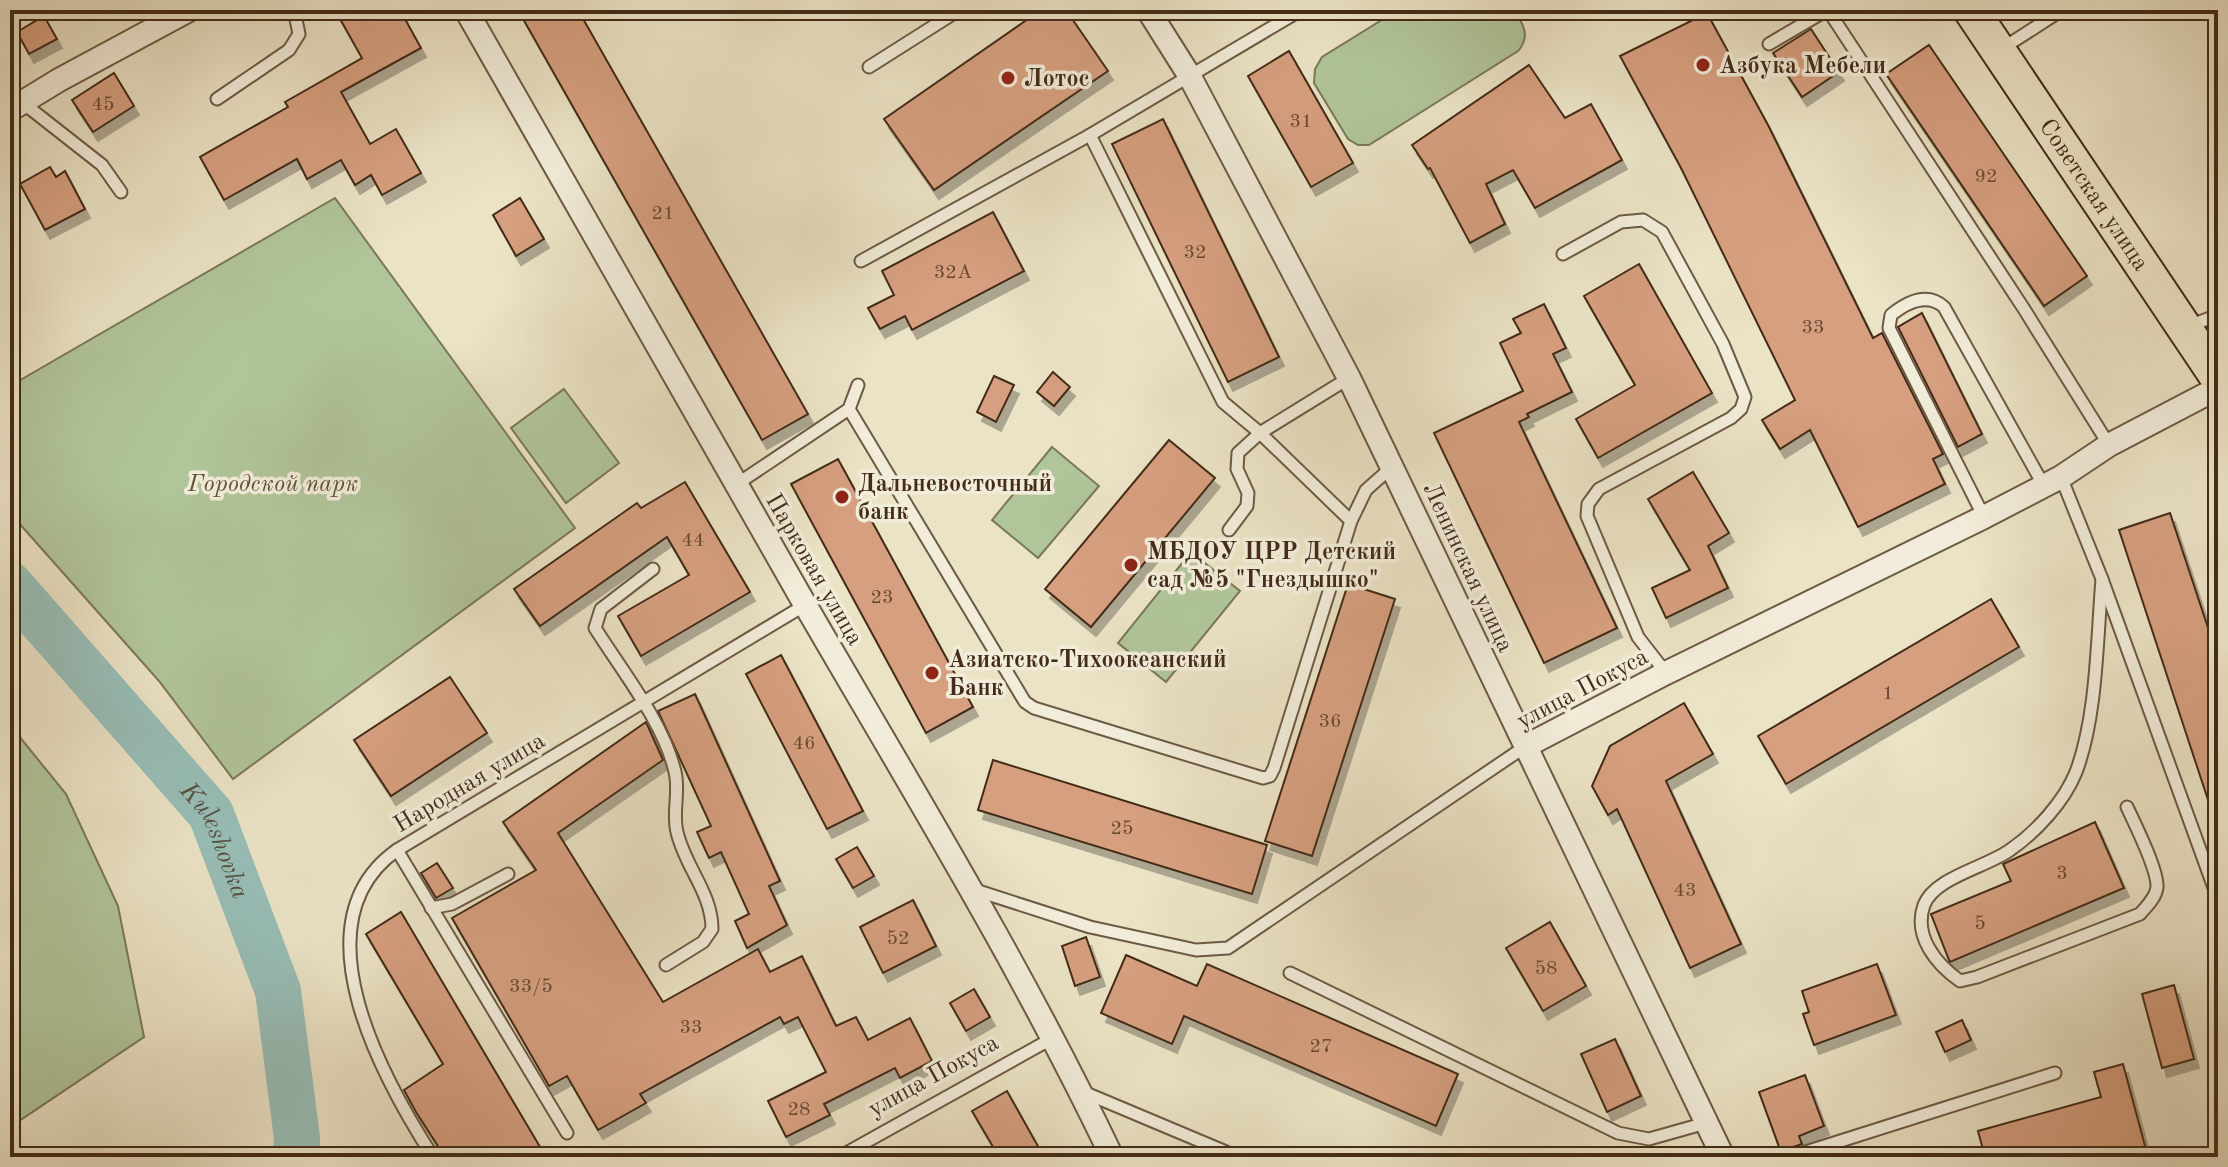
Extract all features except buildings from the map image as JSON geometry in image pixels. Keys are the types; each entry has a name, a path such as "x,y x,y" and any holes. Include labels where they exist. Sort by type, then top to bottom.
{"main road":[{"name":"Советская улица","path":"1971,10 2218,378"}],"street":[{"path":"16,107 59,80 189,10"},
{"name":"Парковая улица","path":"466,10 805,605 971,889 1080,1090 1112,1157"},
{"name":"Ленинская улица","path":"1148,10 1189,75 1349,378 1723,1157"},
{"name":"улица Покуса","path":"1526,746 1666,673 2052,482 2109,445 2218,388"}],"lane":[{"path":"217,99 289,50 299,34 294,10"},
{"path":"869,67 959,10"},
{"path":"861,261 1090,135 1301,10"},
{"path":"1769,44 1827,10 2024,309 2109,445"},
{"path":"2000,51 2062,10"},
{"path":"16,107 102,165 121,192"},
{"path":"1090,135 1223,402 1260,433 1351,521"},
{"path":"1563,254 1621,222 1643,220 1662,232 1723,344 1745,397 1741,409 1731,418 1599,489 1588,504 1587,516 1638,637 1666,673"},
{"path":"1984,517 1889,328 1891,315 1901,307 1925,298 1936,300 1944,307 2052,482 2102,579 2218,899"},
{"path":"2184,328 2218,315"},
{"path":"1229,530 1247,506 1248,493 1237,469 1238,453 1260,433 1349,378"},
{"path":"737,484 849,409 858,385"},
{"path":"849,409 1025,702 1034,708 1263,778 1270,776 1274,768 1351,521 1366,490 1393,467"},
{"path":"653,569 601,609 595,628 659,732 676,774 674,805 677,832 709,903 712,929 703,942 666,965"},
{"path":"2102,579 2090,713 2076,772 2062,799 2029,835 2009,851 1942,885 1926,900 1920,918 1932,956 1945,971 1960,981 2140,914 2151,902 2157,886 2148,854 2127,807"},
{"name":"Народная улица","path":"567,1133 397,850 805,605"},
{"name":"улица Покуса","path":"971,889 1090,927 1196,950 1228,948 1526,746"},
{"path":"397,850 375,869 357,900 351,922 350,955 355,989 388,1082 433,1157"},
{"path":"431,908 452,904 508,874"},
{"path":"1290,973 1618,1133 1649,1139 1706,1123"},
{"name":"улица Покуса","path":"839,1157 1051,1039"},
{"path":"1790,1157 2055,1073"},
{"path":"1080,1090 1238,1157"}],"green space":[{"path":"1398,10 1515,10 1524,30 1524,40 1518,51 1369,145 1358,145 1348,139 1314,83 1315,69 1322,57"},
{"name":"Городской парк","path":"335,198 575,528 233,779 159,681 10,513 10,386"},
{"path":"564,389 619,463 566,503 511,428"},
{"path":"1052,447 1099,486 1038,558 992,520"},
{"path":"1191,552 1240,591 1166,682 1118,643"},
{"path":"10,725 66,794 118,906 144,1037 10,1127"}],"waterway":[{"name":"Kuleshovka","path":"10,585 211,814 278,991 297,1138 296,1157"}],"place":[{"name":"Азбука Мебели","path":"1703,65"},
{"name":"Лотос","path":"1008,78"},
{"name":"Дальневосточный банк","path":"842,497"},
{"name":"МБДОУ ЦРР Детский сад №5 \"Гнездышко\"","path":"1131,565"},
{"name":"Азиатско-Тихоокеанский Банк","path":"932,673"}]}
